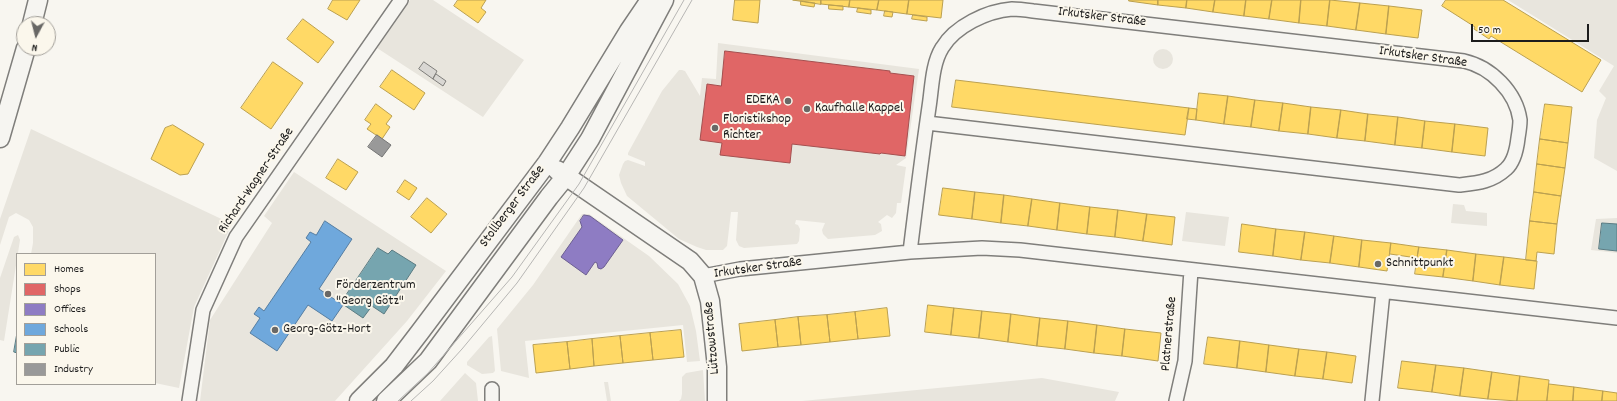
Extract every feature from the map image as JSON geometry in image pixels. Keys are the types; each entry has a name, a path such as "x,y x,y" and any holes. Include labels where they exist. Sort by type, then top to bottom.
{"main road":[{"path":"34,16 38,0"},
{"name":"Stollberger Straße","path":"359,401 394,366 547,163 650,0"},
{"name":"Stollberger Straße","path":"386,401 428,361 544,203 566,176 590,139 664,0"},
{"path":"0,138 24,56"},
{"name":"Irkutsker Straße","path":"547,163 690,261 703,276"},
{"name":"Lützowstraße","path":"703,276 710,301 717,367 717,401"}],"street":[{"name":"Richard-Wagner-Straße","path":"189,401 203,310 236,237 401,0"},
{"name":"Irkutsker Straße","path":"910,252 927,122 936,61 942,48 952,35 966,25 993,12 1012,9 1198,29 1464,61 1484,70 1500,81 1514,99 1520,120 1514,156 1507,168 1486,182 1458,185 927,122"},
{"name":"Irkutsker Straße","path":"703,276 754,268 910,252 982,248 1020,250 1617,318"},
{"name":"Platnerstraße","path":"1176,401 1185,361 1191,270"},
{"path":"1372,401 1383,292"}],"shaded area":[{"path":"410,0 433,0 524,60 483,117 377,48"},
{"path":"1508,0 1617,0 1617,171 1594,158 1597,120 1606,98 1599,91 1614,66"},
{"path":"718,43 919,69 906,158 896,165 906,167 901,203 897,203 896,213 892,218 887,215 878,222 881,224 882,231 875,235 828,239 823,234 822,230 825,223 796,220 795,224 798,225 800,229 799,241 797,244 744,248 739,246 736,240 738,212 731,212 727,246 723,250 706,250 679,239 627,196 619,175 625,161 628,160 645,166 645,162 628,155 628,153 662,91 679,70 682,70 685,71 700,96 702,78 716,79"},
{"path":"1163,49 1170,52 1173,59 1170,66 1163,69 1156,66 1153,59 1156,52"},
{"path":"31,129 232,224 194,307 179,388 156,383 156,253 31,253 33,227 29,220 16,213 9,217 0,245 0,219"},
{"name":"Förderzentrum \"Georg Götz\"","path":"294,172 446,271 407,321 335,401 200,401 210,320 272,223 264,216"},
{"path":"1453,204 1464,205 1466,211 1487,213 1487,226 1451,223"},
{"path":"1186,212 1229,217 1225,246 1182,241"},
{"path":"582,214 589,214 649,256 678,284 690,306 696,331 700,361 687,362 683,325 525,341 529,378 501,371 497,329 533,285"},
{"path":"1617,218 1617,253 1591,250 1596,219"},
{"path":"18,235 20,240 18,253 16,253 16,265 4,341 0,340 0,278 14,237"},
{"path":"492,336 495,371 493,373 482,374 467,365 467,362 489,337"},
{"path":"703,370 705,401 679,401 682,394 682,377 686,373"},
{"path":"465,373 476,383 478,401 440,401"},
{"path":"1042,378 1119,392 1115,401 802,401"},
{"path":"604,382 608,382 611,401 607,401"}],"building: Homes":[{"path":"333,0 360,0 347,20 328,9"},
{"path":"458,0 486,0 481,8 486,12 478,23 454,6"},
{"path":"735,0 760,0 758,23 733,20"},
{"path":"793,0 821,0 821,4"},
{"path":"821,0 850,0 849,7 821,4"},
{"path":"850,0 879,0 877,10 849,7"},
{"path":"879,0 909,0 907,14 877,10"},
{"path":"909,0 943,0 941,18 907,14"},
{"path":"1158,0 1158,5 1129,1"},
{"path":"1158,0 1187,0 1186,8 1158,5"},
{"path":"1187,0 1215,0 1213,12 1186,8"},
{"path":"1215,0 1246,0 1244,16 1213,12"},
{"path":"1246,0 1272,0 1269,19 1244,16"},
{"path":"1272,0 1301,0 1299,23 1269,19"},
{"path":"1301,0 1330,0 1327,26 1299,23"},
{"path":"1330,0 1360,3 1356,30 1327,26"},
{"path":"1446,0 1503,0 1601,60 1582,92 1491,36 1489,39 1474,29 1475,27 1442,6"},
{"path":"801,1 815,3 814,7 801,5"},
{"path":"1360,3 1389,6 1386,34 1356,30"},
{"path":"829,5 843,6 843,10 829,9"},
{"path":"1389,6 1422,10 1418,38 1386,34"},
{"path":"858,8 871,10 871,14 857,12"},
{"path":"885,11 893,12 892,17 884,16"},
{"path":"913,15 927,17 927,21 912,19"},
{"path":"303,19 334,42 318,63 287,39"},
{"path":"273,62 303,83 271,129 241,108"},
{"path":"392,70 425,93 414,110 380,87"},
{"path":"956,80 1189,108 1185,135 952,107"},
{"path":"1199,93 1228,96 1224,124 1196,120"},
{"path":"1228,96 1255,100 1251,127 1224,124"},
{"path":"1255,100 1283,103 1279,131 1251,127"},
{"path":"1283,103 1311,107 1308,134 1279,131"},
{"path":"376,104 392,116 386,124 390,127 382,139 367,129 371,124 365,120"},
{"path":"1545,104 1572,107 1568,143 1540,139"},
{"path":"1311,107 1341,110 1337,138 1308,134"},
{"path":"1189,108 1197,109 1196,120 1187,119"},
{"path":"1341,110 1368,114 1365,141 1337,138"},
{"path":"1368,114 1398,117 1395,145 1365,141"},
{"path":"1398,117 1425,121 1422,148 1395,145"},
{"path":"1425,121 1455,124 1452,152 1422,148"},
{"path":"1455,124 1488,128 1485,156 1452,152"},
{"path":"173,125 204,144 188,174 180,175 151,159 165,128"},
{"path":"1540,139 1568,143 1565,168 1537,164"},
{"path":"338,159 358,172 346,190 326,178"},
{"path":"1537,164 1565,168 1561,196 1534,192"},
{"path":"405,180 417,188 409,200 397,192"},
{"path":"943,188 975,192 972,219 939,215"},
{"path":"975,192 1004,195 1001,223 972,219"},
{"path":"1534,192 1561,196 1557,224 1530,221"},
{"path":"1004,195 1032,199 1028,226 1001,223"},
{"path":"427,198 447,214 431,233 411,217"},
{"path":"1032,199 1060,203 1057,230 1028,226"},
{"path":"1060,203 1090,207 1087,234 1057,230"},
{"path":"1090,207 1118,210 1115,237 1087,234"},
{"path":"1118,210 1147,214 1143,241 1115,237"},
{"path":"1147,214 1175,217 1172,245 1143,241"},
{"path":"1530,221 1557,224 1554,254 1537,252 1536,261 1526,260"},
{"path":"1242,224 1276,229 1273,256 1239,252"},
{"path":"1276,229 1305,232 1301,260 1273,256"},
{"path":"1305,232 1334,236 1330,263 1301,260"},
{"path":"1334,236 1362,240 1359,267 1330,263"},
{"path":"1362,240 1391,243 1387,271 1359,267"},
{"path":"1391,243 1419,247 1417,258 1390,254"},
{"path":"1419,247 1447,250 1443,277 1415,274"},
{"path":"1447,250 1476,254 1473,281 1443,277"},
{"path":"1476,254 1504,257 1500,285 1473,281"},
{"path":"1504,257 1537,261 1534,289 1500,285"},
{"path":"928,305 954,308 951,335 925,332"},
{"path":"887,308 890,336 858,339 855,312"},
{"path":"954,308 982,311 979,338 951,335"},
{"path":"982,311 1011,314 1008,342 979,338"},
{"path":"855,312 858,339 830,342 827,315"},
{"path":"1011,314 1040,318 1037,346 1008,342"},
{"path":"827,315 830,342 801,345 798,317"},
{"path":"798,317 801,345 778,347 775,320"},
{"path":"1040,318 1068,321 1065,349 1037,346"},
{"path":"775,320 778,347 742,351 739,324"},
{"path":"1068,321 1097,325 1094,353 1065,349"},
{"path":"1097,325 1125,329 1122,356 1094,353"},
{"path":"1125,329 1161,333 1158,361 1122,356"},
{"path":"681,330 684,357 653,360 650,333"},
{"path":"650,333 653,360 623,363 620,336"},
{"path":"620,336 623,363 594,366 592,339"},
{"path":"1208,337 1240,341 1237,368 1204,364"},
{"path":"592,339 594,366 570,369 567,342"},
{"path":"1240,341 1269,345 1266,372 1237,368"},
{"path":"567,342 570,369 536,373 533,345"},
{"path":"1269,345 1299,349 1295,376 1266,372"},
{"path":"1299,349 1327,352 1323,379 1295,376"},
{"path":"1327,352 1356,356 1352,383 1323,379"},
{"path":"1402,361 1436,365 1432,392 1398,388"},
{"path":"1436,365 1464,368 1460,396 1432,392"},
{"path":"1464,368 1492,372 1488,399 1460,396"},
{"path":"1492,372 1520,376 1517,401 1488,399"},
{"path":"1520,376 1549,380 1547,401 1517,401"},
{"path":"1549,384 1574,387 1573,401 1547,401"},
{"path":"1574,387 1603,391 1602,401 1573,401"},
{"path":"1603,391 1617,393 1617,401 1602,401"}],"building: Shops":[{"name":"Kaufhalle Kappel","path":"725,51 890,71 890,73 914,76 905,156 792,144 790,163 720,155 722,143 700,140 707,84 721,86"}],"building: Offices":[{"path":"584,215 590,216 623,240 604,267 601,269 598,268 597,263 595,262 586,275 561,257 582,227 580,221"}],"building: Schools":[{"path":"325,221 352,239 319,289 343,305 332,321 308,305 277,351 250,333 260,318 254,314 259,307 264,311 311,242 306,238 310,232 316,235"}],"building: Public":[{"path":"1602,223 1617,224 1617,251 1599,249"},
{"path":"378,248 388,254 392,250 416,265 384,314 372,306 363,318 341,303"},
{"path":"16,339 16,353 14,352"}],"building: Industry":[{"path":"377,135 391,145 382,157 368,147"}],"building: Other":[{"path":"424,62 437,71 433,79 419,69"},
{"path":"436,74 446,81 443,86 433,79"}],"tram line":[{"path":"398,401 428,373 512,277 579,184 684,0"},
{"path":"411,401 433,381 462,349 517,283 584,188 692,0"}],"place":[{"name":"EDEKA","path":"788,101"},
{"name":"Kaufhalle Kappel","path":"807,109"},
{"name":"Floristikshop Richter","path":"715,128"},
{"name":"Schnittpunkt","path":"1378,264"},
{"name":"Förderzentrum \"Georg Götz\"","path":"328,294"},
{"name":"Georg-Götz-Hort","path":"275,330"}]}
